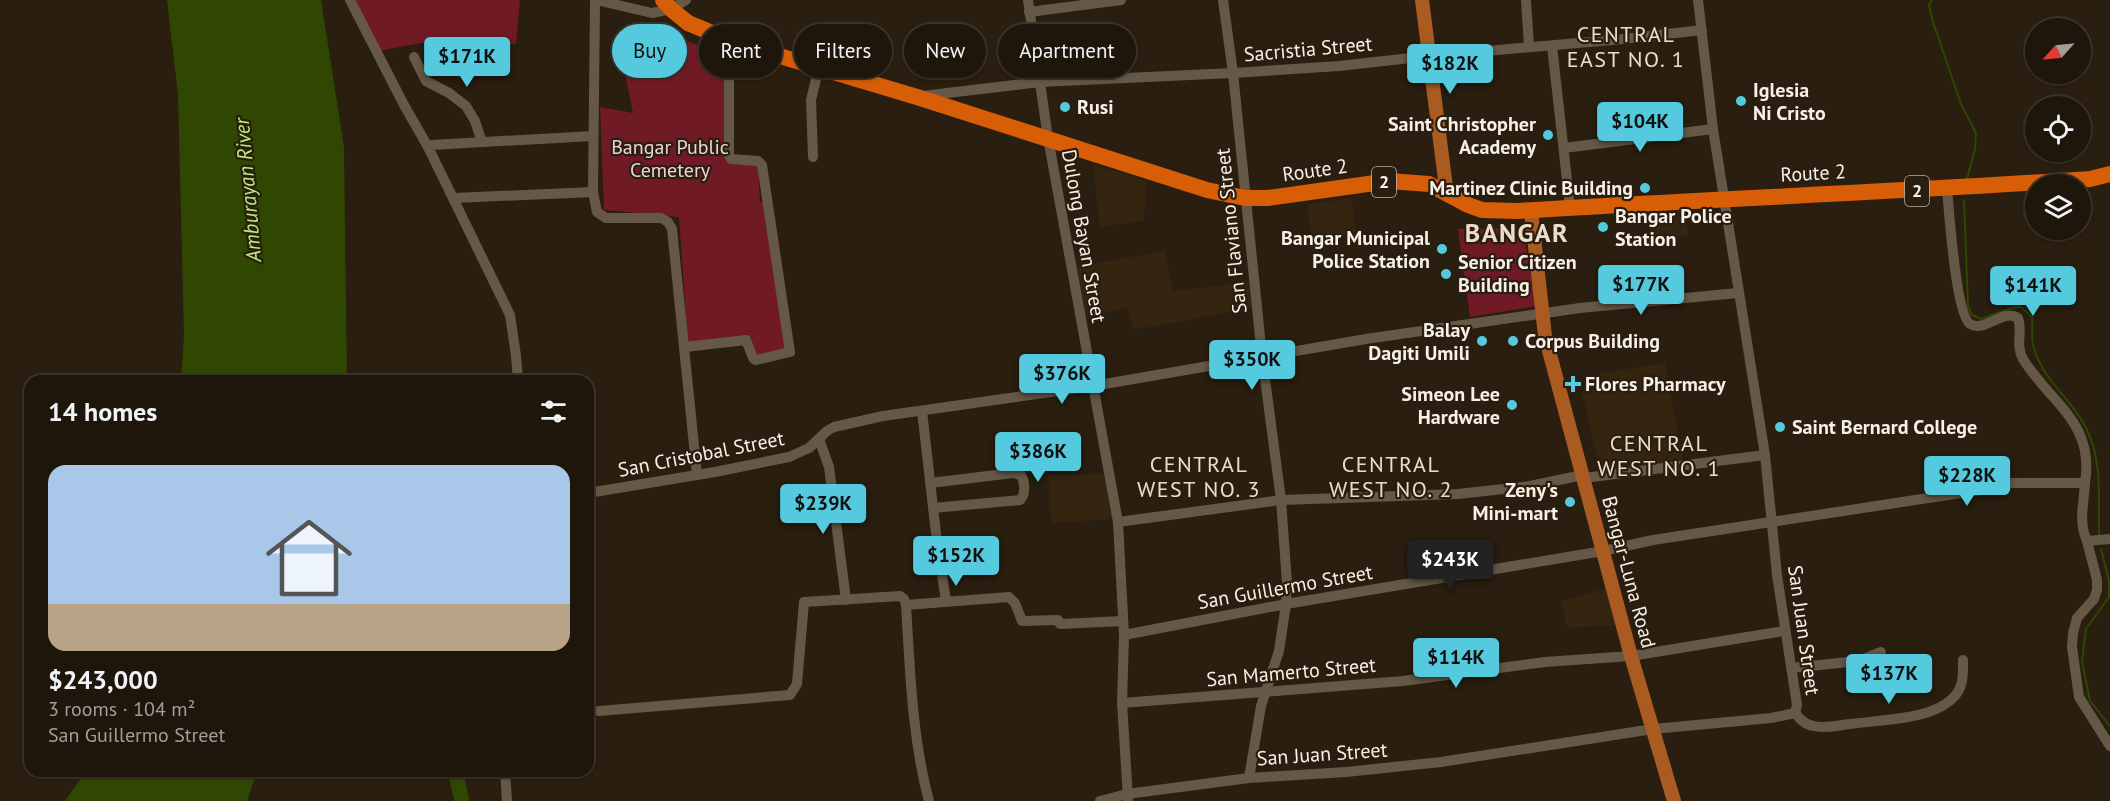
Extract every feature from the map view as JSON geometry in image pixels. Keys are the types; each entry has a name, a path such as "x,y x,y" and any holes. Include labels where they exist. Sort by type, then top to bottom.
{"highway":[{"name":"Route 2","path":"667,5 688,23 699,28"},
{"name":"Route 2","path":"855,78 1207,190 1245,198 1287,196 1389,181 1404,181 1429,184 1447,195 1482,210 1505,212 1947,189 2090,179 2110,174"}],"main road":[{"path":"1422,0 1447,195"},
{"name":"Bangar-Luna Road","path":"1531,211 1545,336 1631,656 1674,801"}],"street":[{"path":"350,0 454,198 510,315 518,375"},
{"path":"686,0 667,5 652,13 596,0 593,192 597,212 603,217 661,218 668,222 674,237 697,475"},
{"name":"Dulong Bayan Street","path":"1028,0 1048,138 1118,522 1124,635 1122,703 1128,797"},
{"path":"1029,12 1121,0"},
{"name":"San Flaviano Street","path":"1223,0 1233,74 1262,356 1281,500 1287,583 1279,651 1265,693 1252,750 1249,778"},
{"path":"1526,0 1529,47"},
{"name":"San Juan Street","path":"1100,801 1249,778 1346,772 1441,762 1653,729 1771,718 1795,713 1797,705 1784,631 1765,455 1723,200 1698,0"},
{"name":"Sacristia Street","path":"917,97 1040,82 1233,74 1339,66 1702,30"},
{"path":"1552,46 1570,207"},
{"path":"414,57 426,81 449,93 466,106 475,121 482,142"},
{"path":"685,347 746,340 756,360 790,352 762,165 758,161 731,159 729,155 729,78"},
{"path":"813,157 811,100 816,78"},
{"path":"1564,148 1713,129"},
{"path":"428,147 593,136"},
{"path":"1947,189 1959,294 1965,318 1970,324 1980,325 2003,316 2012,315 2018,318 2020,324 2018,344 2023,359 2071,417 2085,450 2082,525 2088,541 2097,580 2097,590 2094,599 2077,618 2072,647 2081,702 2099,725 2110,746"},
{"path":"454,198 593,192"},
{"name":"San Cristobal Street","path":"594,492 789,457 809,448 827,431 844,424 1541,313 1738,293"},
{"path":"922,411 946,602"},
{"path":"819,439 829,467 846,600"},
{"path":"1118,522 1281,500 1458,494 1765,455"},
{"path":"930,483 1013,472 1021,475 1024,486 1023,497 1015,501 933,508"},
{"name":"San Guillermo Street","path":"1124,635 1286,604 1603,551 1630,544 1981,490 2010,483 2085,483"},
{"path":"2088,541 2110,539"},
{"path":"599,711 790,695 797,684 803,603 809,600 900,596 906,605 920,762 930,801"},
{"path":"906,605 1009,597 1015,603 1022,621 1058,620 1060,624 1123,621"},
{"name":"San Mamerto Street","path":"1122,703 1403,681 1545,662 1631,656 1784,631"},
{"path":"1791,668 1858,661 1881,652"},
{"path":"1795,713 1805,723 1822,727 1911,716 1942,707 1959,691 1963,682 1963,660"},
{"path":"505,777 507,801"}],"shaded area":[{"path":"1093,164 1146,181 1144,221 1100,227"},
{"path":"1351,198 1356,235 1312,241 1307,204"},
{"path":"1685,210 1688,235 1650,239 1648,213"},
{"path":"1165,251 1173,291 1249,282 1253,308 1133,330 1128,308 1083,317 1074,267"},
{"path":"1665,363 1683,460 1600,472 1582,392 1603,388 1600,373"},
{"path":"1105,474 1113,519 1051,523 1048,475"},
{"path":"1608,587 1617,625 1567,628 1561,602"}],"green space":[{"path":"353,0 520,0 516,44 452,37 379,51"},
{"name":"Bangar Public Cemetery","path":"687,41 699,45 699,78 727,78 727,160 758,163 760,202 765,201 787,350 754,355 747,337 688,345 679,217 604,210 600,107 633,113 626,78 687,78"},
{"path":"1523,228 1536,306 1470,317 1458,229"}],"water":[{"name":"Amburayan River","path":"167,0 321,0 344,147 347,375 181,375 184,335 178,95"},
{"path":"82,777 255,777 247,801 65,801"}],"waterway":[{"path":"1932,0 1929,4 1932,19 1961,104 1976,133 1975,149 1967,179"},
{"path":"1964,200 1968,307 1972,315 1981,319 2011,308 2021,307 2032,317 2032,341 2042,368 2074,408 2092,443 2098,468 2099,535"},
{"path":"2101,549 2109,581 2109,597 2086,629 2082,662 2090,701 2110,726"},
{"path":"456,777 462,801"}],"place":[{"name":"Iglesia Ni Cristo","path":"1741,101"},
{"name":"Rusi","path":"1065,107"},
{"name":"Saint Christopher Academy","path":"1548,135"},
{"name":"Martinez Clinic Building","path":"1645,188"},
{"name":"Bangar Police Station","path":"1603,227"},
{"name":"Bangar Municipal Police Station","path":"1442,249"},
{"name":"Senior Citizen Building","path":"1446,274"},
{"name":"Balay Dagiti Umili","path":"1482,341"},
{"name":"Corpus Building","path":"1513,341"},
{"name":"Flores Pharmacy","path":"1573,384"},
{"name":"Simeon Lee Hardware","path":"1512,405"},
{"name":"Saint Bernard College","path":"1780,427"},
{"name":"Zeny's Mini-mart","path":"1570,502"}],"district":[{"name":"CENTRAL EAST NO. 1","path":"1626,46"},
{"name":"BANGAR","path":"1517,233"},
{"name":"CENTRAL WEST NO. 1","path":"1659,456"},
{"name":"CENTRAL WEST NO. 3","path":"1199,476"},
{"name":"CENTRAL WEST NO. 2","path":"1391,476"}]}
